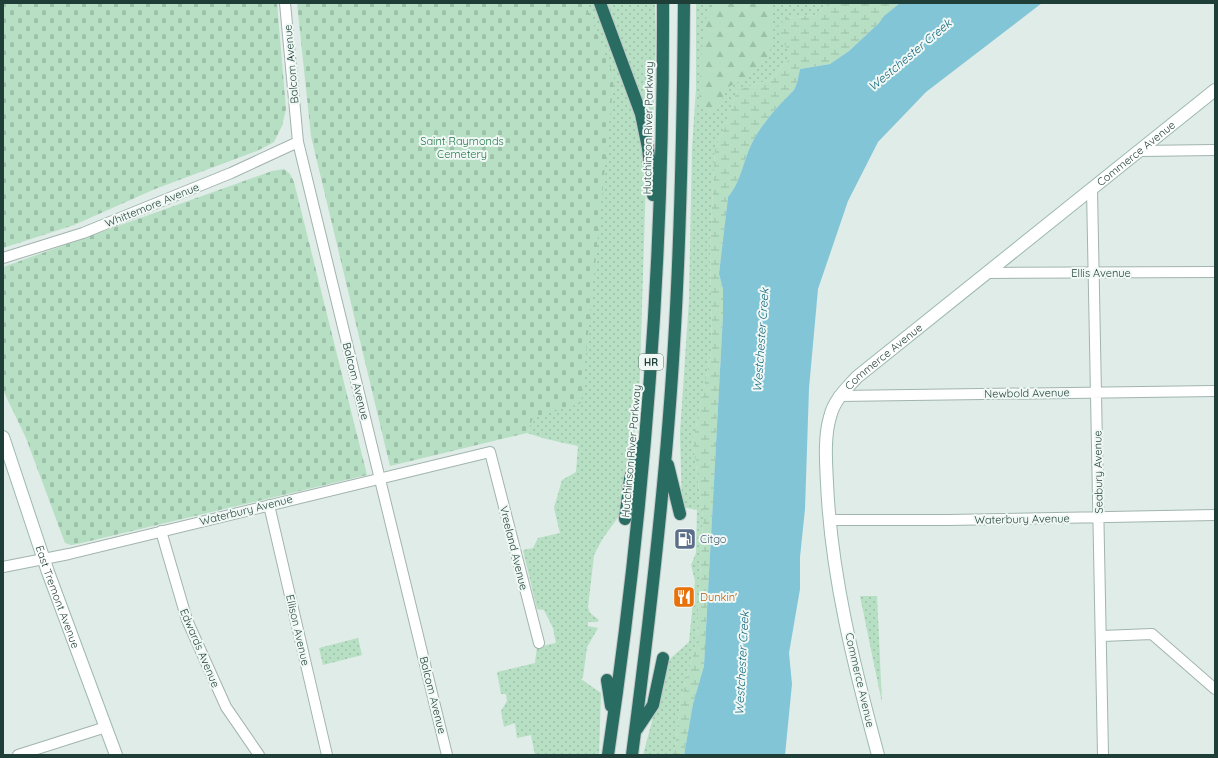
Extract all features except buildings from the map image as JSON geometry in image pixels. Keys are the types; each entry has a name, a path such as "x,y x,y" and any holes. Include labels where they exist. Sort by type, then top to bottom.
{"highway":[{"path":"600,3 641,114 648,148 658,237"},
{"name":"Hutchinson River Parkway","path":"608,755 614,719 632,572 647,418 658,237 663,88 663,3"},
{"name":"HR","path":"632,755 666,456 679,257 684,3"},
{"path":"625,519 630,479 647,418"},
{"path":"666,456 680,514"},
{"path":"635,732 653,705 662,658"},
{"path":"607,680 614,719"}],"main road":[{"name":"Commerce Avenue","path":"878,755 859,684 837,576 828,520 826,454 830,416 839,396 857,377 1215,90"},
{"name":"East Tremont Avenue","path":"3,437 44,559 116,755"}],"street":[{"name":"Balcom Avenue","path":"285,3 298,142 447,755"},
{"name":"Whittemore Avenue","path":"3,258 83,233 231,173 298,142"},
{"path":"1139,151 1215,150"},
{"name":"Seabury Avenue","path":"1092,189 1104,754"},
{"name":"Ellis Avenue","path":"987,273 1094,274 1215,272"},
{"name":"Newbold Avenue","path":"839,396 1215,391"},
{"name":"Waterbury Avenue","path":"3,567 44,559 490,452"},
{"name":"Vreeland Avenue","path":"490,452 539,643"},
{"name":"Ellison Avenue","path":"269,505 327,755"},
{"name":"Waterbury Avenue","path":"828,520 1099,518 1215,515"},
{"name":"Edwards Avenue","path":"161,531 186,620 226,707 259,755"},
{"path":"1102,636 1152,634 1215,690"},
{"path":"18,755 106,727"}],"green space":[{"path":"3,3 277,3 286,109 282,126 274,142 257,151 155,189 74,225 3,248"},
{"name":"Saint Raymonds Cemetery","path":"297,3 585,3 614,77 581,403 533,418 527,433 390,466 311,136"},
{"path":"584,3 595,3 637,114 646,177 639,402 619,516 603,538 594,555 588,607 590,613 599,620 597,622 588,622 588,626 598,628 587,647 583,677 581,679 601,693 599,755 535,755 531,735 517,738 515,723 504,727 501,711 507,701 506,694 501,694 497,672 535,663 537,647 556,643 553,628 544,610 537,609 523,550 533,548 538,538 560,533 554,508 562,480 576,472 578,446 527,433 533,418 612,97 613,78"},
{"path":"605,3 655,3 656,35 652,148 641,95"},
{"path":"696,3 829,3 815,15 788,18 789,59 770,80 737,90 726,125 715,148 710,247 712,348 693,441 703,518 697,639 680,704 674,755 643,755 666,669 671,658 689,642 695,581 691,565 696,553 697,510 682,507 680,433 689,300 692,148 696,89"},
{"path":"712,3 771,3 772,42 768,58 749,77 728,87 720,103 710,113 699,107 703,37 708,11"},
{"path":"829,3 900,3 884,16 879,23 849,51 830,64 800,69 794,90 771,115 752,143 736,185 728,197 719,274 723,289 723,315 704,666 693,704 684,755 674,755 680,704 697,639 703,518 693,441 712,348 710,247 715,148 726,125 737,90 770,80 789,59 788,50 775,27 788,18 815,15"},
{"path":"284,169 290,174 294,182 367,475 77,544 71,545 65,543 26,438 3,390 3,267 272,171"},
{"path":"860,596 877,596 882,703"},
{"path":"358,638 362,655 323,665 319,648"}],"water":[{"name":"Westchester Creek","path":"900,3 1042,3 926,92 878,142 848,201 818,289 809,388 805,509 800,557 800,589 789,653 792,684 785,755 684,755 693,704 704,666 723,315 723,289 719,274 728,197 736,185 752,143 771,115 794,90 800,69 830,64 849,51 879,23 884,16"}],"place":[{"name":"Citgo","path":"685,539"},
{"name":"Dunkin'","path":"684,597"}]}
